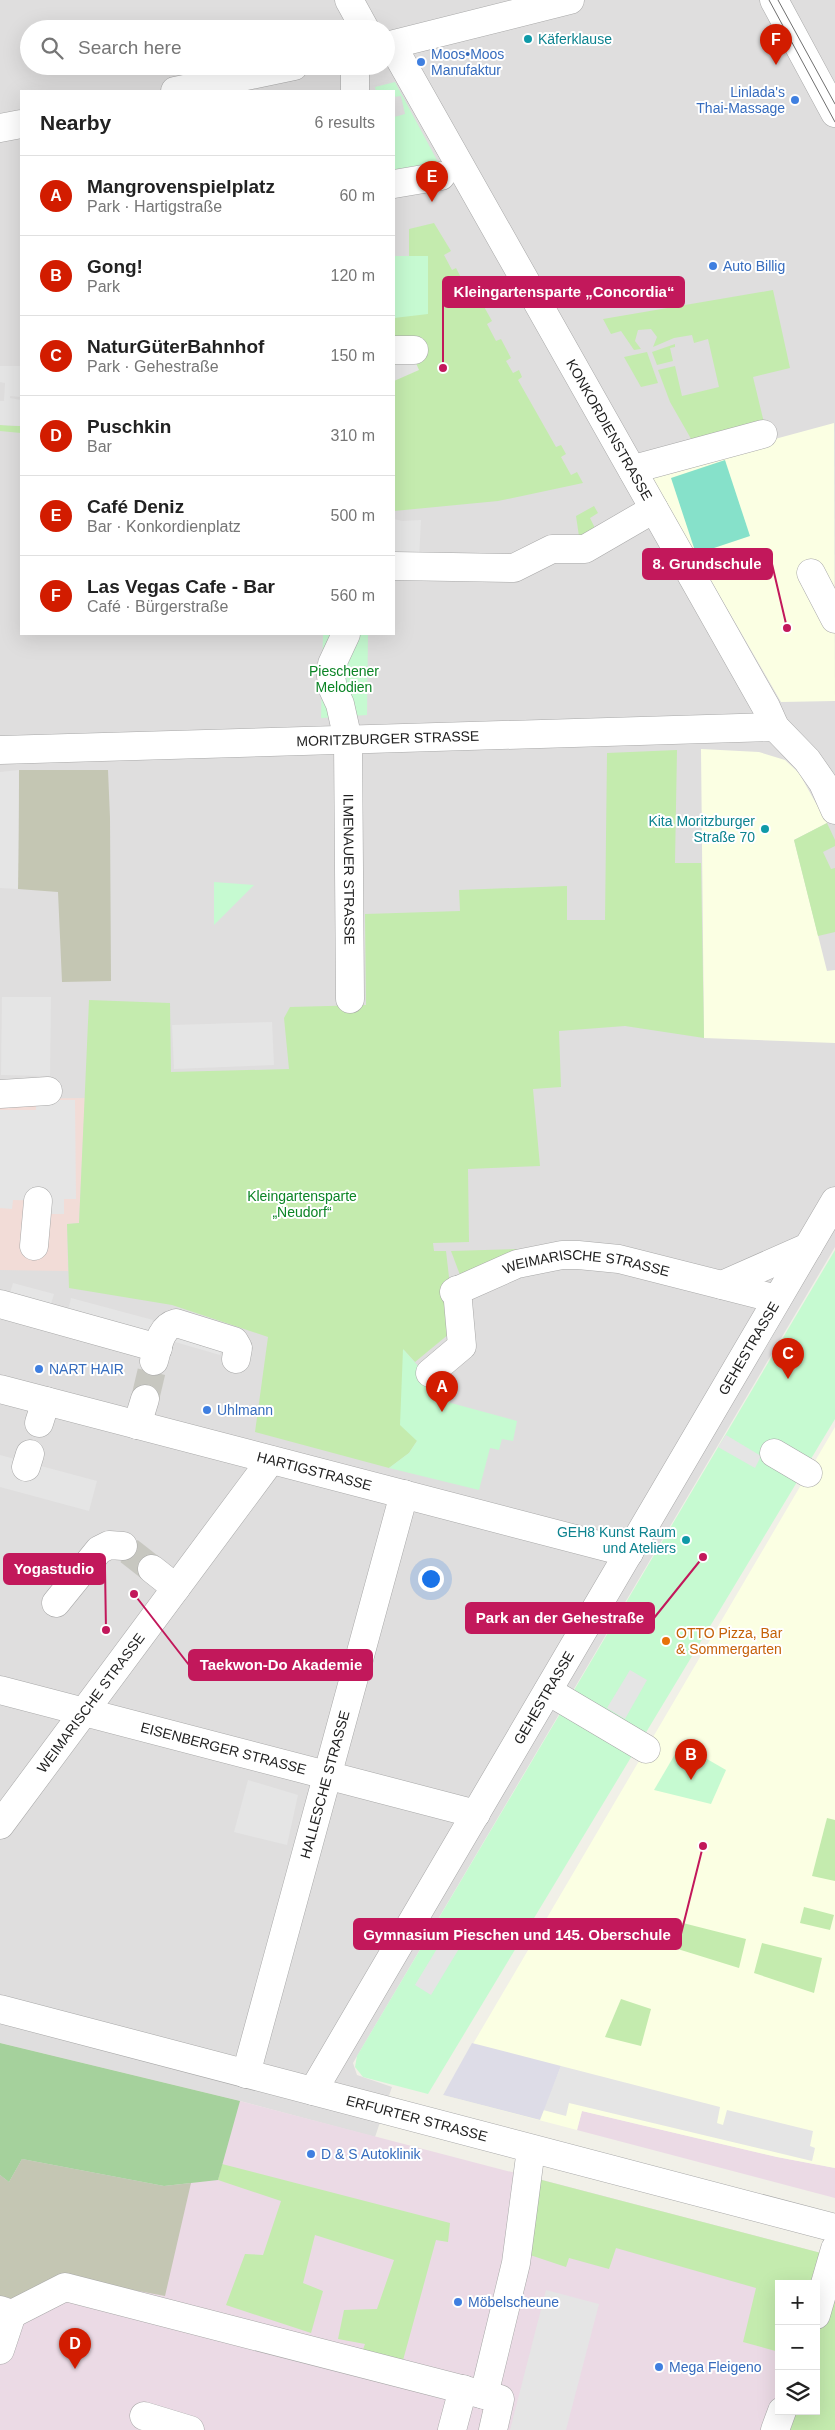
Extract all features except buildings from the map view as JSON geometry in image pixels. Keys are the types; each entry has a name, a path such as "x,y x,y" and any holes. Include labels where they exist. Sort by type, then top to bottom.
{"street":[{"path":"349,0 360,20"},
{"path":"395,44 570,0"},
{"path":"774,0 835,113"},
{"name":"KONKORDIENSTRASSE","path":"395,56 633,471 762,700 775,728 829,781 835,810"},
{"path":"180,90 251,75"},
{"path":"355,75 355,90"},
{"path":"0,128 20,124"},
{"path":"395,184 441,176"},
{"path":"633,471 641,466 763,434"},
{"path":"401,563 514,568 552,549 585,549 654,509"},
{"path":"811,573 835,618"},
{"name":"ILMENAUER STRASSE","path":"346,635 332,664 331,676 340,704 348,740 350,999"},
{"name":"MORITZBURGER STRASSE","path":"0,750 775,728"},
{"path":"0,1094 48,1091"},
{"path":"34,1246 38,1201"},
{"name":"GEHESTRASSE","path":"313,2091 835,1201"},
{"path":"722,1285 808,1247"},
{"name":"WEIMARISCHE STRASSE","path":"430,1373 462,1346 455,1291 518,1264 562,1255 619,1259 777,1300"},
{"path":"0,1304 156,1355 165,1330 170,1325 176,1323 234,1341 238,1348 236,1359"},
{"name":"HARTIGSTRASSE","path":"0,1389 43,1412 141,1412 271,1460 629,1553"},
{"path":"774,1453 808,1473"},
{"name":"WEIMARISCHE STRASSE","path":"0,1824 271,1460"},
{"name":"HALLESCHE STRASSE","path":"246,2074 404,1494"},
{"path":"56,1603 99,1550 109,1545 126,1548 111,1537 98,1535 74,1561"},
{"path":"152,1569 176,1588"},
{"name":"EISENBERGER STRASSE","path":"0,1690 476,1814"},
{"path":"548,1691 646,1749"},
{"name":"ERFURTER STRASSE","path":"0,2009 835,2228"},
{"path":"452,2430 474,2392 516,2263 531,2148"},
{"path":"820,2301 835,2249"},
{"path":"0,2350 6,2312 66,2287 500,2399 492,2430"},
{"path":"775,2430 781,2415"},
{"path":"144,2416 190,2430"}],"shaded area":[{"path":"0,0 835,0 835,1247 353,2063 357,2075 392,2087 375,2137 240,2101 0,2043"},
{"path":"413,356 419,370 395,381 395,365"},
{"path":"0,366 20,366 20,397 10,396 10,398 20,400 20,426 0,425 0,401 4,401 5,383 0,382"},
{"path":"834,423 835,701 781,702 649,473"},
{"path":"395,519 402,521 421,520 419,559 395,558"},
{"path":"701,749 759,752 785,760 799,773 827,823 794,840 827,971 835,970 835,1043 704,1038"},
{"path":"19,770 108,770 111,981 62,982 58,892 18,889"},
{"path":"19,770 18,889 0,888 0,772"},
{"path":"2,997 51,997 50,1076 1,1075"},
{"path":"272,1022 274,1065 174,1069 172,1025"},
{"path":"85,1098 79,1223 67,1224 68,1271 0,1270 0,1099"},
{"path":"36,1100 75,1100 76,1199 64,1199 64,1214 50,1214 50,1201 13,1200 12,1209 0,1208 0,1110 36,1110"},
{"path":"13,1283 54,1294 49,1311 8,1300"},
{"path":"71,1298 153,1320 148,1336 67,1315"},
{"path":"177,1334 222,1346 220,1355 175,1342"},
{"path":"835,1427 835,2168 777,2157 582,2111 577,2130 443,2095"},
{"path":"726,1435 761,1456 755,1468 718,1447"},
{"path":"0,1455 97,1481 89,1511 0,1487"},
{"path":"630,1670 647,1680 625,1719 607,1708"},
{"path":"248,1780 298,1795 287,1845 234,1832"},
{"path":"447,1932 463,1942 431,1995 415,1985"},
{"path":"0,2043 240,2101 821,2253 834,2268 820,2325 820,2280 775,2280 775,2415 795,2415 790,2430 0,2430"},
{"path":"472,2043 561,2066 540,2120 443,2095"},
{"path":"561,2066 720,2107 717,2123 723,2125 727,2110 813,2131 810,2146 815,2148 812,2161 569,2103 566,2116 543,2110"},
{"path":"582,2111 777,2157 835,2168 835,2198 577,2130"},
{"path":"22,2159 164,2186 191,2183 165,2296 69,2278 14,2299 0,2296 0,2175 9,2182"},
{"path":"546,2290 599,2304 566,2430 510,2430"}],"green space":[{"path":"395,82 438,162 395,170 395,117 405,114 401,96 395,97 395,90 376,90 375,87"},
{"path":"434,223 451,251 444,255 452,270 456,268 467,289 463,292 470,304 475,301 478,306 482,303 492,321 487,324 496,341 501,339 511,358 506,361 513,373 519,370 522,377 518,380 556,447 561,445 566,454 561,457 571,475 577,472 583,483 498,501 395,511 395,318 401,316 401,256 409,256 409,229"},
{"path":"395,256 428,256 428,314 395,318"},
{"path":"773,290 790,368 753,377 765,427 694,444 670,402 658,370 675,366 682,396 719,387 708,339 694,343 692,335 674,338 653,347 657,337 651,329 638,330 635,341 641,349 634,350 621,331 611,334 603,319"},
{"path":"675,344 675,347 670,348 673,361 657,365 652,352"},
{"path":"647,352 658,383 641,387 624,357"},
{"path":"0,425 20,426 20,433 0,431"},
{"path":"725,460 750,536 696,554 671,478"},
{"path":"594,506 598,513 590,518 595,528 580,543 576,516"},
{"name":"Pieschener Melodien","path":"323,635 368,635 367,715 321,718"},
{"name":"Kleingartensparte „Neudorf“","path":"677,750 675,863 701,863 704,1038 625,1026 559,1031 561,1087 533,1089 540,1166 468,1169 469,1242 433,1243 434,1251 446,1251 455,1329 415,1362 404,1350 417,1441 409,1453 389,1468 255,1432 268,1337 172,1305 69,1288 67,1224 79,1223 89,1000 170,1003 171,1072 289,1069 284,1018 290,1007 366,1005 365,914 460,911 459,890 567,886 567,920 605,920 607,753"},
{"path":"827,823 835,840 835,846 823,852 831,869 835,868 835,932 818,936 794,840"},
{"path":"214,882 254,885 214,925"},
{"path":"520,1249 520,1253 460,1275 451,1251"},
{"path":"835,1250 835,1419 428,2094 363,2077 355,2067 357,2056"},
{"path":"403,1349 451,1403 517,1421 513,1441 502,1439 499,1450 490,1448 479,1490 389,1468 409,1453 417,1441 400,1425"},
{"path":"681,1744 726,1770 711,1804 654,1790"},
{"path":"827,1818 835,1820 835,1881 812,1876"},
{"path":"804,1907 834,1915 830,1930 800,1923"},
{"path":"679,1922 746,1939 739,1968 668,1946"},
{"path":"762,1943 822,1958 814,1993 754,1973"},
{"path":"621,1999 651,2009 641,2046 605,2037"},
{"path":"0,2043 240,2101 218,2180 164,2186 22,2159 9,2182 0,2175"},
{"path":"222,2164 450,2223 448,2242 436,2240 402,2364 362,2352 365,2344 338,2339 344,2310 377,2309 394,2260 315,2235 303,2283 323,2291 311,2333 226,2305 245,2254 263,2255 281,2201 218,2180"},
{"path":"538,2179 821,2253 817,2280 775,2280 775,2351 743,2342 756,2288 616,2248 609,2269 569,2258 566,2267 524,2253"},
{"path":"835,2265 835,2430 790,2430 795,2415 820,2415 820,2325"}],"tunnel":[{"path":"145,1399 154,1361"},
{"path":"129,1551 152,1569"}],"tram line":[{"path":"769,0 835,122"},
{"path":"778,0 835,104"}],"place":[{"name":"Käferklause","path":"528,39"},
{"name":"Moos•Moos Manufaktur","path":"421,62"},
{"name":"Las Vegas Cafe - Bar","path":"776,65"},
{"name":"Linlada's Thai-Massage","path":"795,100"},
{"name":"Café Deniz","path":"432,202"},
{"name":"Auto Billig","path":"713,266"},
{"name":"Kleingartensparte „Concordia“","path":"443,368"},
{"name":"8. Grundschule","path":"787,628"},
{"name":"Kita Moritzburger Straße 70","path":"765,829"},
{"name":"NART HAIR","path":"39,1369"},
{"name":"NaturGüterBahnhof","path":"788,1379"},
{"name":"Uhlmann","path":"207,1410"},
{"name":"Mangrovenspielplatz","path":"442,1412"},
{"name":"GEH8 Kunst Raum und Ateliers","path":"686,1540"},
{"name":"Park an der Gehestraße","path":"703,1557"},
{"name":"Taekwon-Do Akademie","path":"134,1594"},
{"name":"Yogastudio","path":"106,1630"},
{"name":"OTTO Pizza, Bar & Sommergarten","path":"666,1641"},
{"name":"Gong!","path":"691,1780"},
{"name":"Gymnasium Pieschen und 145. Oberschule","path":"703,1846"},
{"name":"D & S Autoklinik","path":"311,2154"},
{"name":"Möbelscheune","path":"458,2302"},
{"name":"Mega Fleigeno","path":"659,2367"},
{"name":"Puschkin","path":"75,2369"}]}
